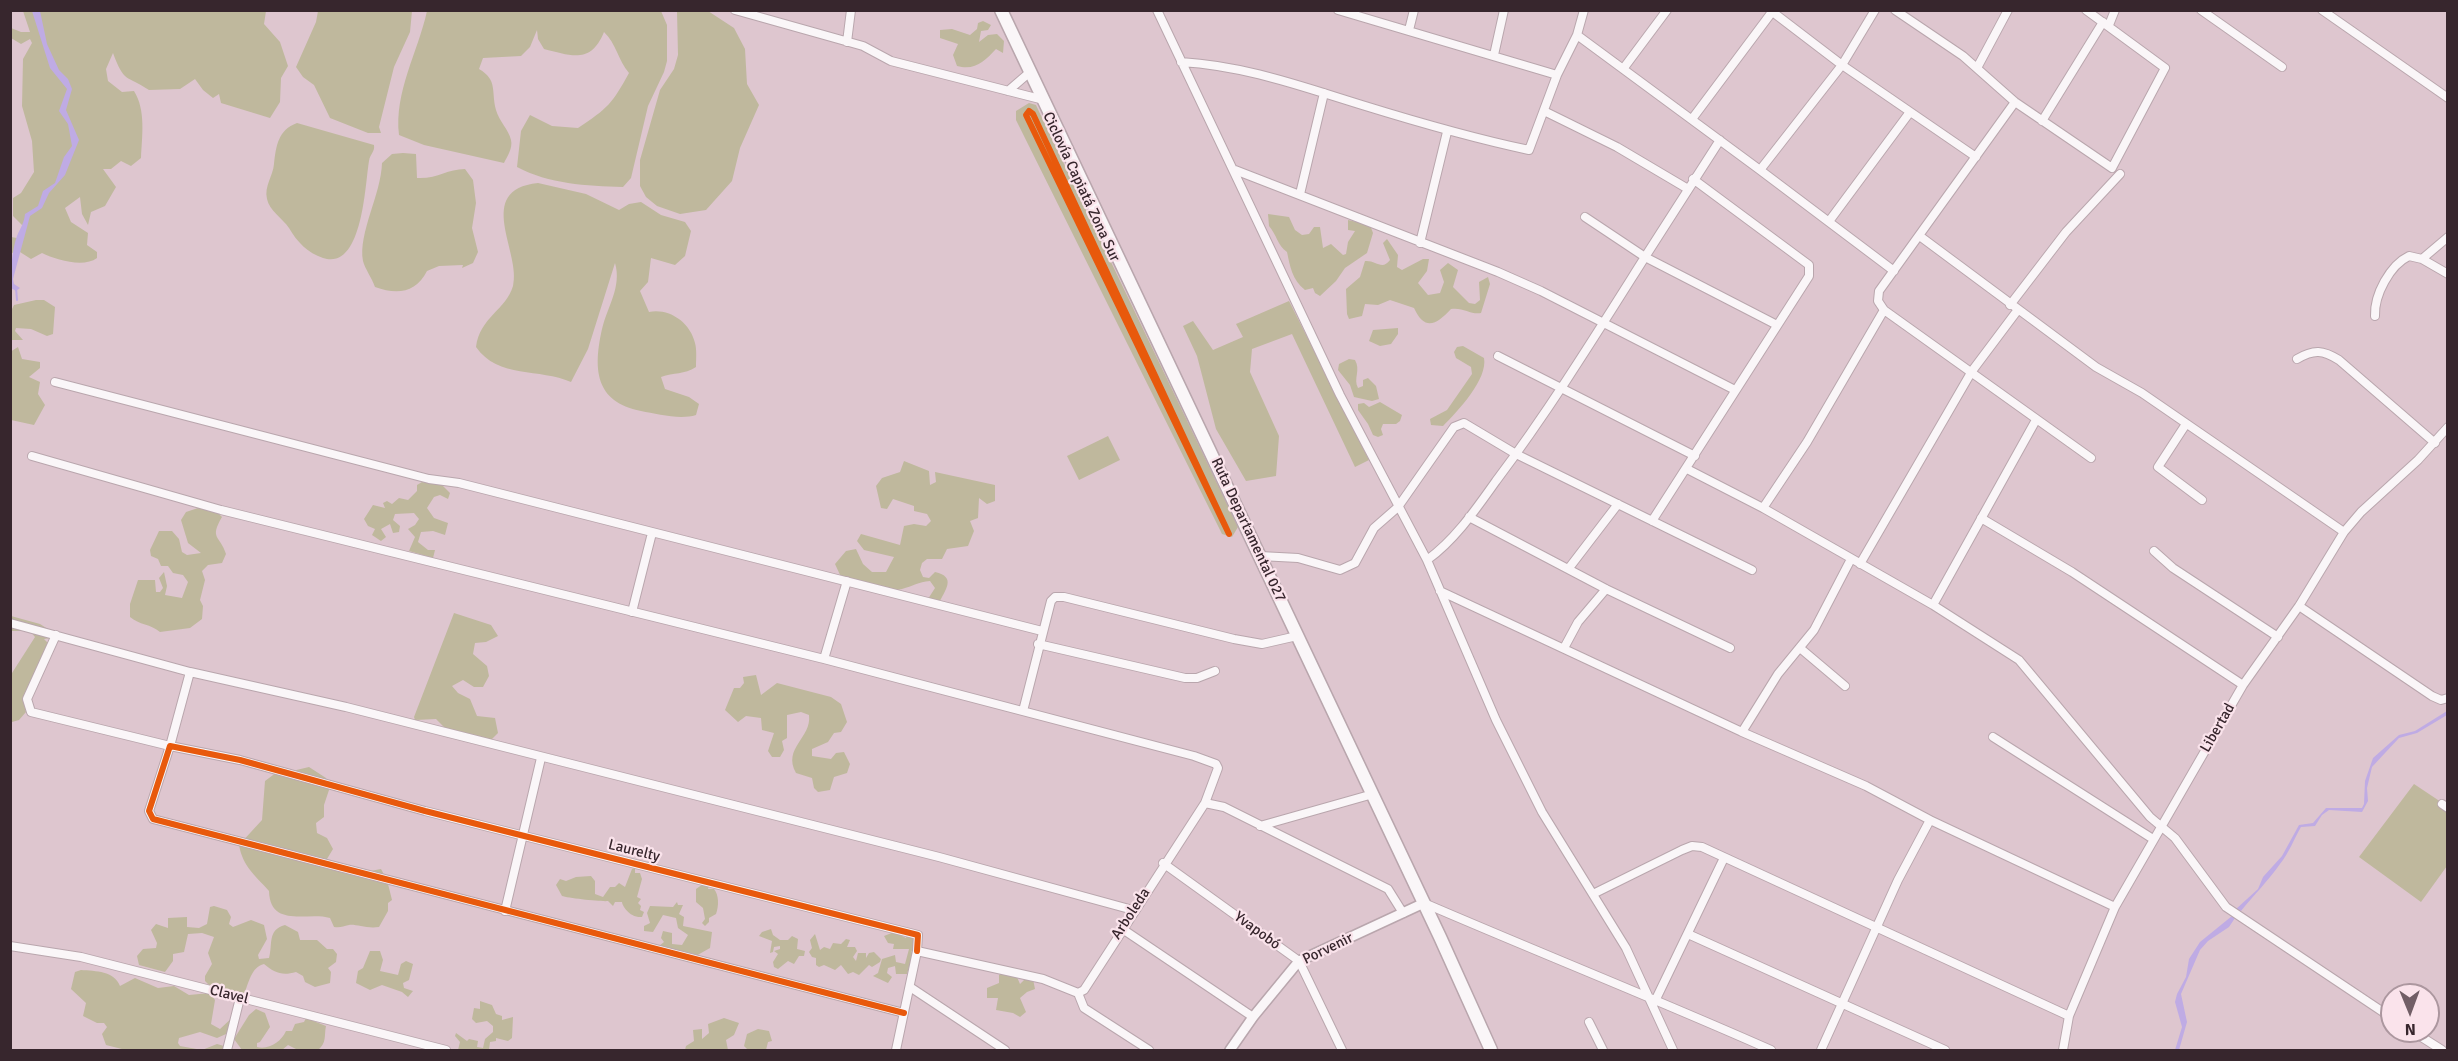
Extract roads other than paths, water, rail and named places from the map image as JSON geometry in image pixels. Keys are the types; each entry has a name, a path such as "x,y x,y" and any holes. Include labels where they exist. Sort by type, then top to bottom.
{"main road":[{"name":"Ruta Departamental 027","path":"1001,10 1373,794 1491,1050"}],"street":[{"path":"848,42 851,10"},
{"path":"1157,10 1340,394 1427,560 1496,720 1542,812 1626,948 1652,998 1673,1050"},
{"path":"1338,10 1557,75"},
{"path":"1409,30 1414,10"},
{"path":"1494,55 1504,10"},
{"path":"1181,62 1232,66 1265,74 1448,132 1529,150 1557,75 1577,34 1584,10"},
{"path":"1623,69 1667,10"},
{"path":"1760,170 1842,65 1875,10"},
{"path":"1895,10 1977,68 2015,102 2112,168 2165,68 2086,10"},
{"path":"1977,68 2008,10"},
{"path":"2042,120 2115,10"},
{"path":"2201,10 2282,67"},
{"path":"2322,10 2448,98"},
{"path":"739,11 848,42 891,61 1044,100"},
{"path":"1692,119 1771,11 1842,65 1976,157"},
{"path":"1577,34 1830,220 1894,271"},
{"path":"1008,91 1030,72"},
{"path":"1300,194 1324,93"},
{"path":"2015,102 1877,296 1884,310 2091,458"},
{"path":"1544,111 1617,147 1688,189"},
{"path":"1830,220 1910,112"},
{"path":"1420,243 1448,132"},
{"path":"1427,560 1438,552 1469,517 1562,389 1693,179 1720,140"},
{"path":"1235,170 1498,272 1603,322 1735,390"},
{"path":"2010,305 2066,232 2120,174"},
{"path":"1652,521 1809,276 1809,265 1693,179"},
{"path":"1585,217 1645,257 1777,325"},
{"path":"1921,237 2096,368 2142,393 2344,532"},
{"path":"2422,259 2448,237"},
{"path":"2375,316 2374,304 2378,295 2396,267 2409,256 2422,259 2448,274"},
{"path":"1763,508 1807,442 1884,310"},
{"path":"1860,564 1972,371 2017,311"},
{"path":"2297,359 2311,351 2326,352 2435,443"},
{"path":"1498,356 1695,456"},
{"path":"55,381 429,479 459,483 1042,632"},
{"path":"1933,605 2037,420"},
{"path":"1260,556 1298,558 1340,570 1347,569 1355,563 1374,528 1398,507 1459,423 1464,423 1516,454 1752,570"},
{"path":"2186,424 2158,467 2202,500"},
{"name":"Libertad","path":"2063,1050 2069,1016 2115,907 2243,685 2299,606 2344,532 2361,512 2435,443 2448,427"},
{"path":"32,456 220,510 824,659 1023,711 1038,644 1051,601 1055,597 1064,597 1262,644 1298,636"},
{"path":"1687,469 1763,508 1933,605 2019,660 2151,817 2175,838 2226,907 2380,1010"},
{"path":"1569,568 1618,504"},
{"path":"1469,517 1606,589 1730,648"},
{"path":"1981,518 2072,572 2243,685"},
{"path":"632,612 652,532"},
{"path":"2154,551 2174,568 2278,637"},
{"path":"1742,732 1766,692 1814,630 1851,559"},
{"path":"824,659 847,581"},
{"path":"1564,648 1578,621 1606,589"},
{"path":"1440,591 1742,732 1866,786 1930,820 2115,907"},
{"path":"2299,606 2432,696 2440,700 2448,698"},
{"path":"10,623 190,672 346,707 939,857 1133,910"},
{"name":"Laurelty","path":"56,635 27,699 28,709 170,746 240,760 523,836 918,935 917,951"},
{"path":"1038,644 1185,678 1197,678 1215,671"},
{"path":"1800,648 1845,686"},
{"path":"190,672 149,811 153,819 904,1013"},
{"name":"Arboleda","path":"1023,711 1216,764 1218,771 1205,803 1121,928 1089,984 1078,993"},
{"path":"1993,738 2153,839"},
{"path":"505,911 541,758"},
{"path":"1260,826 1373,794"},
{"path":"1205,803 1224,807 1388,889 1403,913"},
{"path":"1821,1050 1876,927 1930,820"},
{"path":"1593,894 1692,846 1702,847 2069,1016"},
{"path":"1652,998 1688,934 1724,858"},
{"name":"Yvapobó","path":"1163,863 1299,962 1342,1050"},
{"path":"1424,903 1771,1050"},
{"name":"Porvenir","path":"1230,1050 1253,1017 1299,962 1424,903"},
{"path":"1121,928 1253,1017"},
{"path":"1688,934 1945,1050"},
{"name":"Clavel","path":"10,946 81,957 446,1050"},
{"path":"896,1050 917,951 1043,979 1078,993 1084,1008 1149,1050"},
{"path":"910,987 1005,1050"},
{"path":"227,1050 240,998"},
{"path":"1589,1022 1603,1050"}],"waterway":[{"path":"16,288 17,300"}]}
